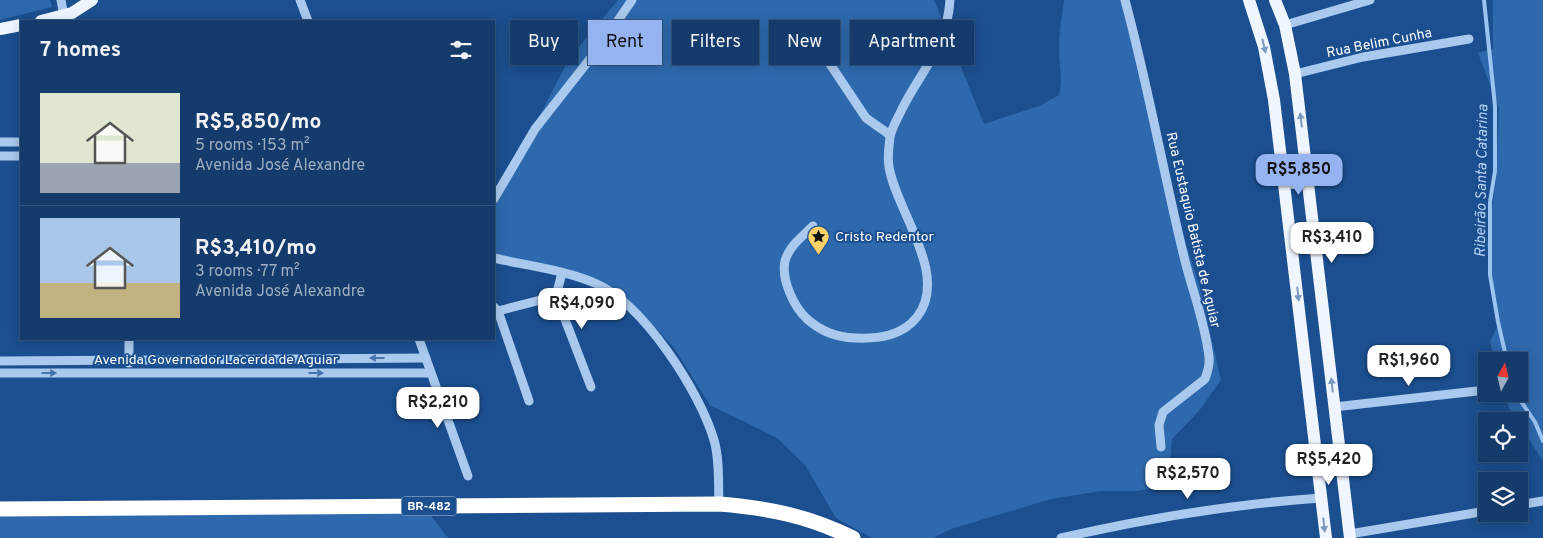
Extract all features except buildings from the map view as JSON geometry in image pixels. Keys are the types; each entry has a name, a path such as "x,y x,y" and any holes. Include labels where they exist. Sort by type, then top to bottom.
{"highway":[{"name":"BR-482","path":"0,509 718,504 748,506 800,516 853,538"}],"main road":[{"path":"45,20 64,16 92,0"},
{"path":"1249,0 1258,23 1268,66 1285,181 1326,538"},
{"path":"1276,0 1285,26 1295,74 1350,536"},
{"path":"0,30 20,25"},
{"path":"1285,181 1300,182 1308,178"},
{"path":"1317,468 1329,472 1341,468"}],"street":[{"path":"60,0 64,16"},
{"path":"300,0 308,20"},
{"path":"495,198 535,129 604,41 632,0"},
{"path":"813,226 796,243 785,261 785,271 790,290 801,314 817,327 843,337 880,337 904,330 912,324 924,302 928,288 926,269 891,177 888,160 890,135 907,99 943,37 949,22 950,0"},
{"name":"Rua Eustaquio Batista de Aguiar","path":"1125,0 1150,96 1184,258 1202,317 1209,359 1205,379 1163,412 1159,425 1161,447"},
{"path":"1285,26 1370,0"},
{"name":"Rua Belim Cunha","path":"1295,74 1363,57 1469,39"},
{"path":"831,65 866,118 890,135"},
{"path":"0,142 20,142"},
{"path":"0,156 20,156"},
{"path":"495,258 562,273 598,284 614,293 674,358 690,384 714,439 718,464 718,504"},
{"path":"562,273 556,296 591,387"},
{"path":"529,401 496,309 556,296"},
{"path":"128,340 129,372"},
{"path":"419,340 468,476"},
{"name":"Avenida Governador Lacerda de Aguiar","path":"0,361 426,358"},
{"name":"Avenida Governador Lacerda de Aguiar","path":"0,373 431,373"},
{"path":"1334,407 1478,391"},
{"path":"1061,538 1178,513 1245,504 1321,498"},
{"path":"1528,504 1543,501"},
{"path":"1350,536 1478,512"}],"shaded area":[{"path":"0,0 50,0 52,7 0,20"},
{"path":"618,0 934,0 942,20 850,20 850,65 960,65 984,124 1039,106 1059,95 1061,77 1059,42 1064,0 1123,0 1144,59 1155,149 1199,284 1221,380 1199,411 1172,439 1168,486 1136,491 1101,491 1051,499 951,529 933,538 872,538 836,518 805,465 777,438 710,405 674,348 651,323 609,296 571,276 495,254 495,201 566,65 578,65 578,48 588,36 588,65 662,65 662,20 601,20"},
{"path":"1493,0 1543,0 1543,461 1528,438 1528,412 1512,412 1507,402 1528,402 1528,352 1493,352 1490,342 1499,323 1487,245 1496,181 1499,108 1478,53 1493,49"},
{"path":"428,512 448,538 0,538 0,514"}],"waterway":[{"name":"Ribeirão Santa Catarina","path":"1484,0 1495,106 1495,171 1490,202 1490,275 1505,352"},
{"name":"Ribeirão Santa Catarina","path":"1521,402 1535,422 1543,441"}],"place":[{"name":"Cristo Redentor","path":"819,255"}]}
